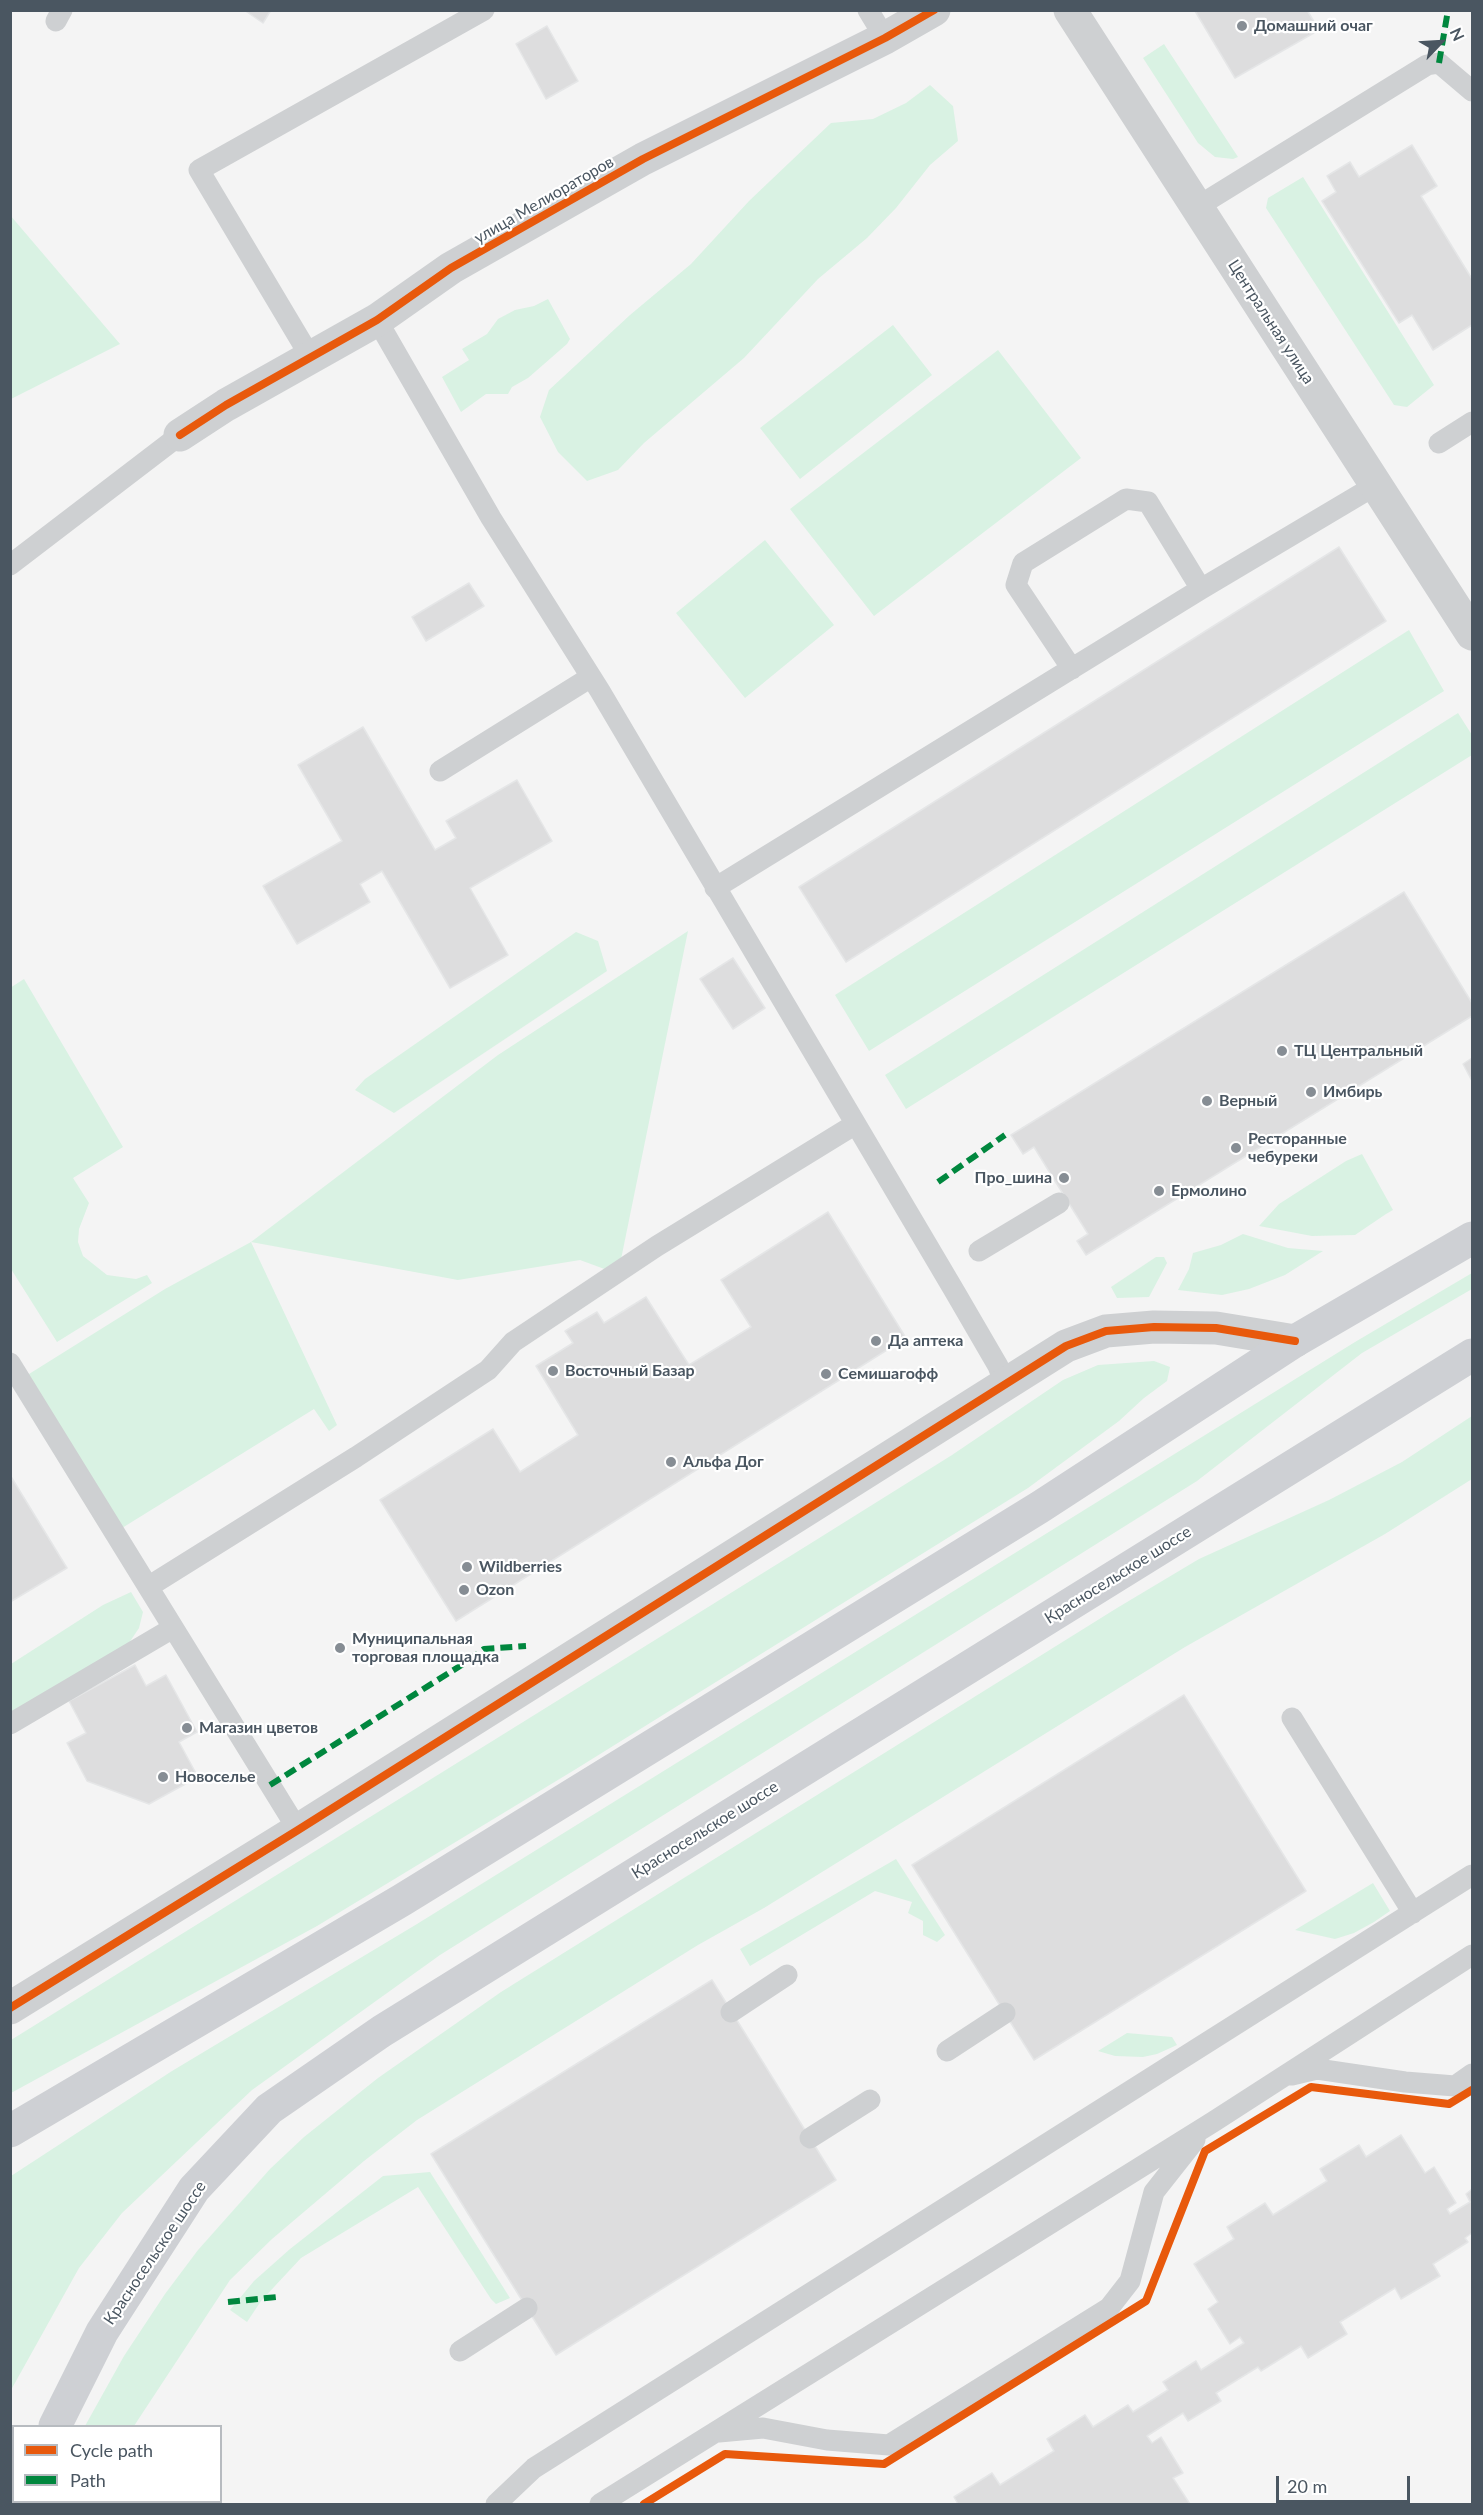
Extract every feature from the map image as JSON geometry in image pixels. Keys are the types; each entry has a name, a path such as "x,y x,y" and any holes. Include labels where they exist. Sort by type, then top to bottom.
{"main road":[{"path":"10,2131 412,1894 1040,1507 1295,1341 1473,1238"},
{"name":"Красносельское шоссе","path":"56,2425 102,2332 194,2189 269,2109 382,2031 1473,1355"}],"street":[{"name":"улица Мелиораторов","path":"180,435 226,405 378,320 451,268 877,24 934,10"},
{"name":"Центральная улица","path":"1070,10 1473,634"},
{"path":"10,2008 298,1830 1066,1346 1106,1331 1154,1328 1216,1328 1295,1341"}],"lane":[{"path":"311,358 199,170 484,10"},
{"path":"1197,207 1427,65 1439,63 1473,91"},
{"path":"378,320 491,518 591,677 998,1366 1003,1379 1002,1387"},
{"path":"1439,443 1473,422"},
{"path":"10,565 180,435"},
{"path":"715,888 1201,589 1376,485"},
{"path":"1072,669 1016,585 1023,563 1126,499 1148,502 1201,589"},
{"path":"440,771 591,677"},
{"path":"148,1587 356,1457 488,1370 513,1342 657,1246 854,1125"},
{"path":"979,1251 1059,1203"},
{"path":"10,1363 298,1830"},
{"path":"10,1724 173,1628"},
{"path":"1292,1718 1413,1913"},
{"path":"496,2505 534,2468 1473,1875"},
{"path":"600,2505 1205,2128 1473,1955"},
{"path":"731,2012 787,1975"},
{"path":"947,2051 1005,2013"},
{"path":"1280,2079 1317,2069 1405,2082 1455,2085 1473,2074"},
{"path":"810,2138 870,2100"},
{"path":"716,2433 763,2428 827,2440 889,2445 899,2439 1109,2308 1131,2280 1154,2192 1205,2128"},
{"path":"460,2351 527,2308"}],"green space":[{"path":"1164,44 1238,157 1233,159 1215,157 1198,143 1143,58"},
{"path":"930,85 953,106 958,141 930,165 896,208 867,238 818,279 744,358 644,443 618,470 587,481 558,452 540,417 549,390 630,315 691,264 749,201 831,123 873,119 906,103"},
{"path":"1303,177 1434,385 1407,407 1394,405 1266,208 1268,198"},
{"path":"10,215 120,344 11,399 10,399"},
{"path":"548,299 570,339 567,344 528,378 512,387 508,394 486,394 461,412 442,377 469,360 462,349 487,334 498,319 515,310 534,306"},
{"path":"893,325 932,375 800,479 760,428"},
{"path":"998,350 1081,458 874,616 790,509"},
{"path":"765,540 834,625 745,698 676,613"},
{"path":"1409,630 1444,691 869,1051 835,995"},
{"path":"1458,713 1472,735 1472,755 906,1109 885,1075"},
{"path":"688,931 618,1274 580,1260 458,1280 251,1242 498,1055"},
{"path":"576,932 598,941 607,971 394,1113 355,1090 365,1079"},
{"path":"24,979 123,1147 73,1178 89,1203 79,1229 78,1242 83,1256 107,1275 136,1279 147,1275 152,1283 57,1342 11,1269 10,988"},
{"path":"1362,1154 1393,1210 1355,1235 1312,1236 1259,1226 1279,1204 1346,1161"},
{"path":"1243,1234 1288,1248 1323,1251 1285,1275 1249,1289 1222,1295 1178,1290 1189,1269 1193,1253 1221,1245"},
{"path":"251,1242 337,1425 329,1431 314,1409 114,1533 21,1379 165,1289"},
{"path":"1156,1257 1164,1257 1167,1263 1149,1297 1117,1298 1111,1287"},
{"path":"1472,1273 1472,1289 1362,1353 1197,1481 440,1955 252,2090 122,2213 79,2268 11,2390 11,2176 172,2071 417,1924 1355,1342"},
{"path":"1154,1361 1170,1367 1167,1381 1119,1421 1028,1488 576,1769 317,1926 11,2093 11,2040 952,1455 1063,1380 1098,1365"},
{"path":"1472,1416 1472,1479 1385,1534 1185,1647 417,2120 364,2161 272,2239 230,2280 135,2425 86,2425 124,2356 165,2294 198,2250 270,2169 304,2137 378,2078 501,1992 1117,1608 1199,1559 1329,1500 1402,1462"},
{"path":"131,1592 143,1612 139,1628 129,1643 11,1713 11,1664 103,1605"},
{"path":"896,1859 945,1935 937,1942 923,1935 923,1921 908,1913 912,1902 875,1891 750,1966 740,1949"},
{"path":"1373,1883 1390,1911 1374,1922 1354,1933 1335,1939 1295,1930"},
{"path":"1127,2033 1172,2037 1177,2045 1157,2054 1143,2057 1115,2056 1098,2051"},
{"path":"430,2172 510,2298 496,2304 491,2299 418,2187 301,2258 261,2301 247,2322 230,2310 254,2281 290,2249 383,2176"}],"building":[{"path":"244,10 271,10 263,23"},
{"path":"1307,10 1319,30 1235,78 1195,11"},
{"path":"547,26 578,81 546,99 516,44"},
{"path":"1412,145 1437,186 1421,196 1472,279 1472,325 1433,350 1412,315 1399,323 1322,201 1336,192 1327,176 1350,162 1359,177"},
{"path":"1339,547 1386,621 846,962 799,887"},
{"path":"469,583 484,606 426,641 412,617"},
{"path":"363,727 435,850 456,838 446,821 517,780 552,841 470,888 508,955 450,988 382,871 360,884 370,902 297,944 263,886 342,841 298,765"},
{"name":"ТЦ Центральный","path":"1404,892 1472,1003 1472,1016 1086,1255 1077,1241 1088,1234 1034,1147 1023,1154 1011,1135"},
{"path":"733,958 765,1008 733,1029 700,979"},
{"path":"1472,1058 1472,1081 1463,1064"},
{"path":"828,1212 906,1338 456,1621 380,1500 493,1429 520,1472 578,1435 536,1366 573,1343 565,1331 597,1312 604,1323 646,1297 689,1365 751,1327 721,1280"},
{"path":"10,1475 67,1568 10,1602"},
{"path":"135,1665 146,1686 166,1675 197,1732 179,1742 198,1777 149,1804 87,1781 67,1743 86,1733 69,1701"},
{"path":"1184,1695 1306,1891 1034,2060 912,1865"},
{"path":"712,1980 836,2180 556,2355 431,2154"},
{"path":"1401,2135 1425,2173 1434,2167 1456,2203 1447,2209 1450,2214 1470,2202 1466,2194 1472,2189 1472,2233 1465,2238 1468,2242 1433,2264 1440,2276 1401,2299 1395,2288 1340,2322 1347,2334 1308,2358 1301,2346 1261,2371 1258,2367 1216,2393 1221,2401 1188,2421 1183,2413 1147,2436 1152,2443 1161,2437 1183,2473 1173,2478 1190,2504 958,2504 954,2497 992,2473 1000,2485 1054,2451 1047,2439 1085,2415 1093,2427 1128,2405 1133,2412 1168,2390 1163,2382 1196,2361 1201,2370 1244,2343 1240,2337 1230,2344 1208,2309 1218,2302 1194,2264 1234,2239 1227,2227 1265,2203 1273,2215 1327,2181 1320,2169 1359,2145 1366,2157"}],"marked path":[{"path":"1439,63 1448,10"},
{"path":"938,1182 1005,1135"},
{"path":"270,1785 484,1649 526,1646"},
{"path":"228,2302 277,2297"}],"cycle path":[{"path":"180,435 226,405 377,320 451,268 643,159 885,38 934,10"},
{"path":"10,2008 298,1830 1066,1346 1106,1331 1154,1327 1216,1328 1295,1341"},
{"path":"644,2504 725,2454 884,2464 1146,2301 1205,2151 1311,2087 1449,2104 1472,2090"}],"place":[{"name":"Домашний очаг","path":"1242,26"},
{"name":"ТЦ Центральный","path":"1282,1051"},
{"name":"Имбирь","path":"1311,1092"},
{"name":"Верный","path":"1207,1101"},
{"name":"Ресторанные чебуреки","path":"1236,1148"},
{"name":"Про_шина","path":"1064,1178"},
{"name":"Ермолино","path":"1159,1191"},
{"name":"Да аптека","path":"876,1341"},
{"name":"Восточный Базар","path":"553,1371"},
{"name":"Семишагофф","path":"826,1374"},
{"name":"Альфа Дог","path":"671,1462"},
{"name":"Wildberries","path":"467,1567"},
{"name":"Ozon","path":"464,1590"},
{"name":"Муниципальная торговая площадка","path":"340,1648"},
{"name":"Магазин цветов","path":"187,1728"},
{"name":"Новоселье","path":"163,1777"}]}
